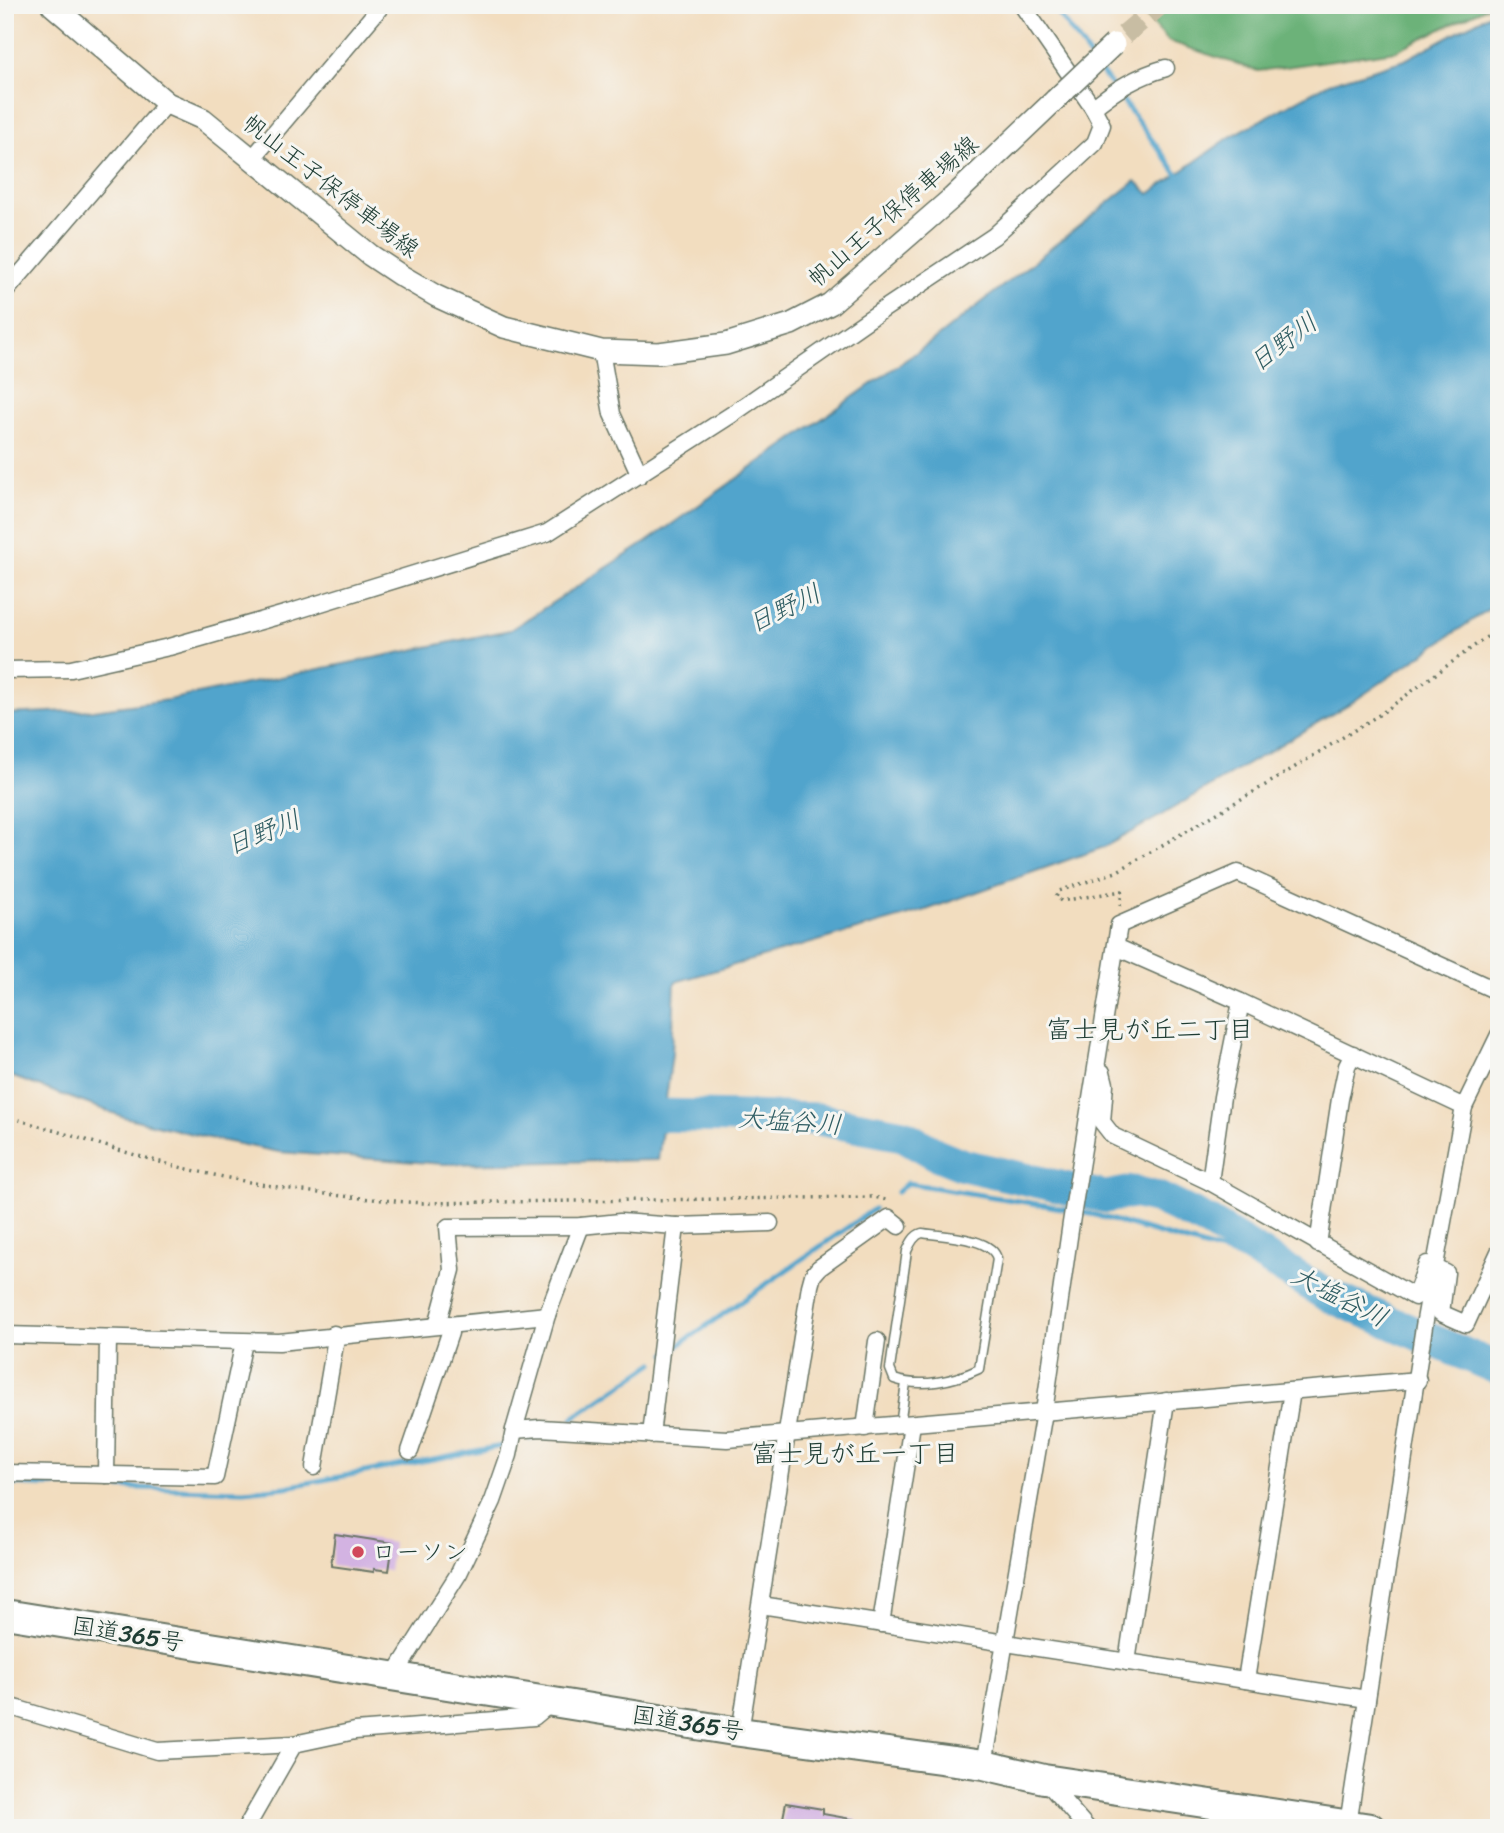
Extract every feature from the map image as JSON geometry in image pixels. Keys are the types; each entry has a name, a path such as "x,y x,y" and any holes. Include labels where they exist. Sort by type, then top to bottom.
{"highway":[{"name":"国道365号","path":"5,1614 740,1732 984,1765 1044,1779 1359,1826"}],"main road":[{"name":"帆山王子保停車場線","path":"52,5 167,103 203,119 370,255 436,296 504,327 601,351 659,353 726,344 791,324 830,304 951,198 1119,39"}],"street":[{"path":"252,159 382,5"},
{"path":"5,670 71,669 169,647 311,606 547,533 640,475 994,236 1095,142 1102,125 1093,108 1022,5"},
{"path":"1093,108 1116,89 1166,68"},
{"path":"5,292 167,103"},
{"path":"601,351 612,414 640,475"},
{"path":"984,1765 1044,1412 1070,1223 1119,925 1238,873 1499,992"},
{"path":"1116,947 1241,1002 1464,1107"},
{"path":"1210,1182 1224,1084 1241,1002"},
{"path":"1359,1826 1367,1699 1418,1380 1425,1320 1464,1107 1499,1035"},
{"path":"1099,1054 1105,1084 1101,1117 1106,1130 1113,1136 1210,1182 1415,1297 1427,1264 1446,1273 1441,1313 1466,1324 1499,1252"},
{"path":"1318,1244 1341,1091 1353,1054"},
{"path":"410,1451 450,1333 443,1324 452,1270 448,1227 581,1226 620,1222 676,1226 770,1223"},
{"path":"740,1732 813,1275 819,1268 894,1222"},
{"path":"394,1676 459,1573 493,1501 509,1455 547,1315 581,1226"},
{"path":"651,1435 676,1226"},
{"path":"5,1335 279,1342 334,1334 547,1315"},
{"path":"314,1467 335,1344 334,1334"},
{"path":"106,1475 108,1338"},
{"path":"865,1428 877,1341"},
{"path":"5,1473 215,1477 244,1342"},
{"path":"514,1430 541,1428 727,1439 1418,1380"},
{"path":"1246,1680 1292,1391"},
{"path":"1127,1662 1166,1401"},
{"path":"881,1624 906,1424"},
{"path":"761,1605 1367,1699"},
{"path":"5,1705 157,1751 294,1744 355,1731 534,1717 552,1702"},
{"path":"246,1828 294,1744"},
{"path":"1044,1779 1087,1828"}],"lane":[{"path":"922,1233 988,1245 996,1259 979,1369 927,1384 906,1383 894,1379 890,1369 907,1251 911,1242 922,1233"},
{"path":"906,1383 906,1424"}],"path":[{"path":"1119,925 1122,891 1061,901 1056,897 1059,891 1116,872 1279,777 1382,713 1499,628"},
{"path":"5,1116 174,1166 262,1184 367,1199 423,1203 874,1197 893,1201 894,1222"}],"green space":[{"path":"1136,5 1491,5 1395,51 1258,71 1168,41"}],"water":[{"name":"日野川","path":"1499,9 1499,602 1354,701 1104,847 923,911 675,982 672,1054 658,1160 444,1164 279,1152 124,1117 5,1074 5,714 93,710 168,700 510,630 645,543 934,340 1136,181 1149,194 1230,137 1329,83 1405,60"}],"building":[{"path":"335,1534 393,1543 389,1571 374,1569 374,1572 331,1566"},
{"path":"786,1803 823,1809 823,1814 857,1820 857,1828 781,1828"}],"waterway":[{"path":"1052,5 1091,58"},
{"path":"1097,66 1181,179"},
{"name":"大塩谷川","path":"618,1114 818,1119 903,1135 936,1154 963,1165 1106,1197 1133,1192 1158,1198 1208,1222 1325,1294 1499,1369"},
{"path":"897,1192 907,1183 1095,1215 1287,1271"},
{"path":"666,1354 874,1209"},
{"path":"573,1418 654,1363"},
{"path":"530,1439 541,1436"},
{"path":"5,1484 244,1491 286,1487 502,1446"}],"tunnel":[{"path":"1124,35 1160,5"}],"place":[{"name":"ローソン","path":"358,1552"}],"district":[{"name":"富士見が丘二丁目","path":"1150,1029"},
{"name":"富士見が丘一丁目","path":"855,1453"}]}
